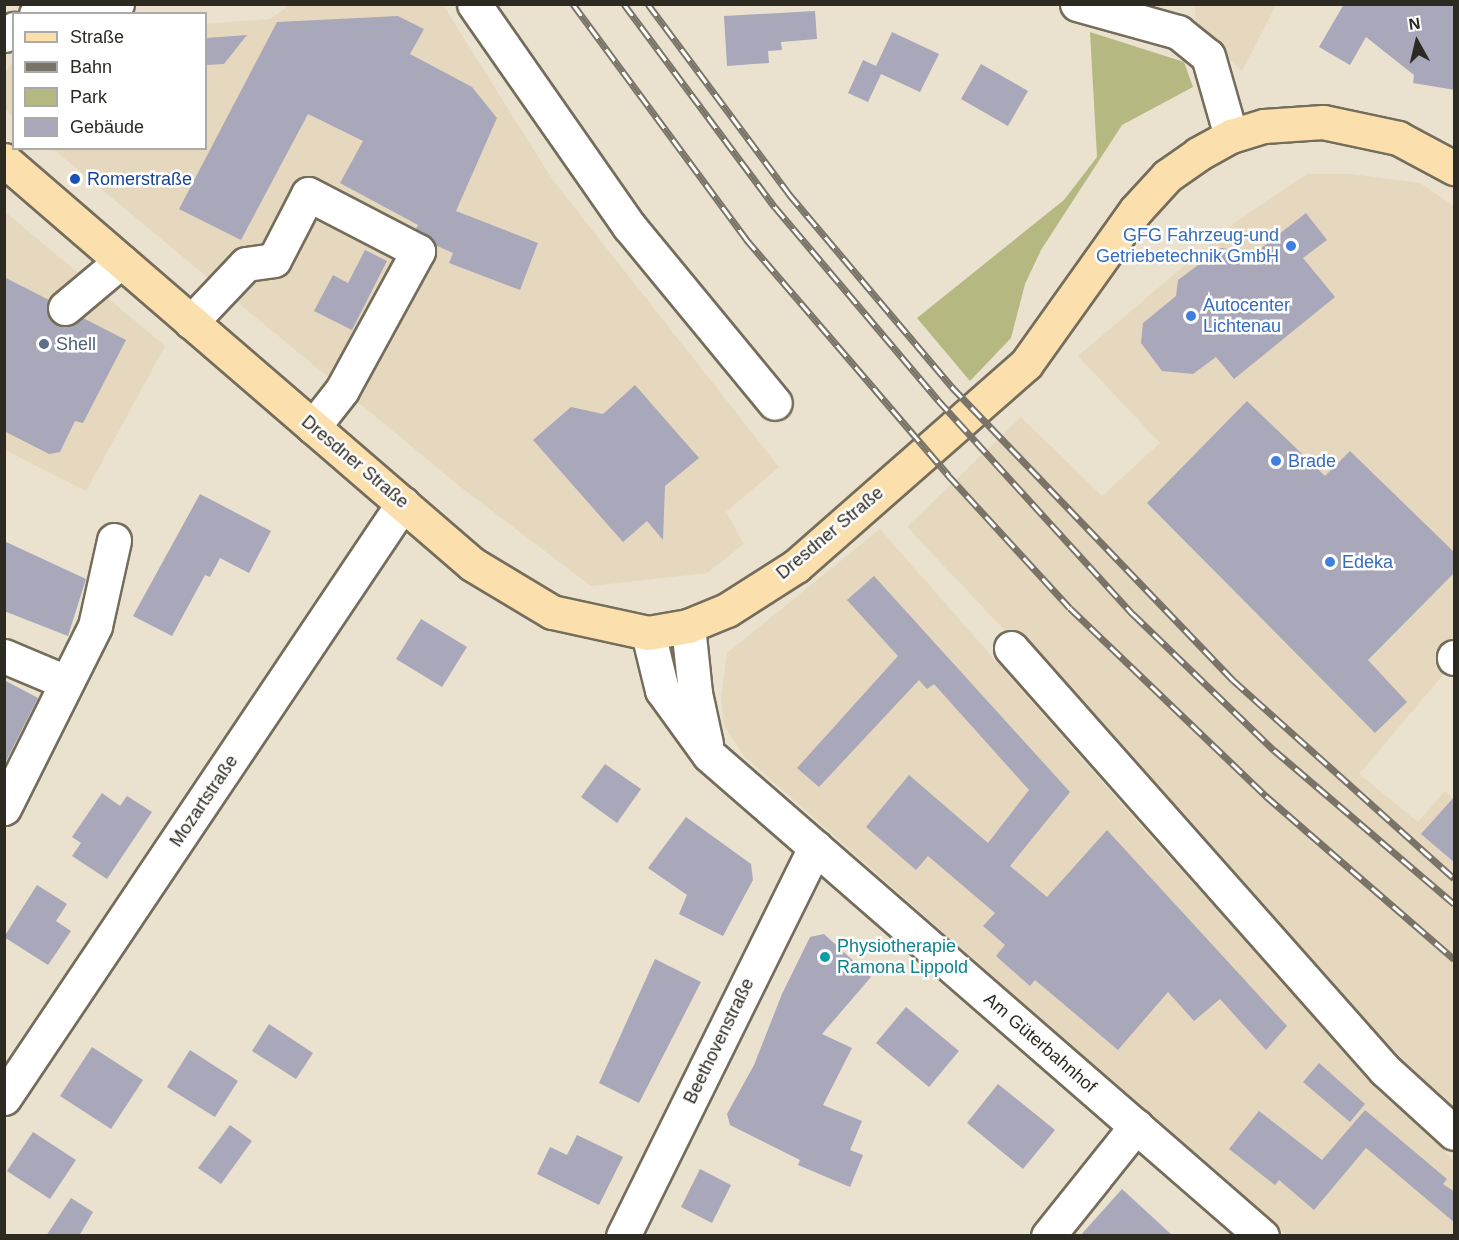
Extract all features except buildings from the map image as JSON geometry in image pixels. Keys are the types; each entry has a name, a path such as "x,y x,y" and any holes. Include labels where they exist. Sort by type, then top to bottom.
{"main road":[{"name":"Dresdner Straße","path":"4,160 472,564 552,612 648,633 688,626 727,610 796,566 1026,364 1151,193 1167,176 1232,136 1264,126 1323,122 1398,138 1455,168"}],"street":[{"path":"39,12 44,8 117,4"},
{"path":"474,4 629,226 775,403"},
{"path":"1077,4 1178,32 1208,56 1232,136"},
{"path":"191,322 246,264 274,260 308,194 418,251 342,390 313,427"},
{"path":"65,308 121,261"},
{"name":"Mozartstraße","path":"4,1098 404,503"},
{"path":"4,808 95,626 114,540"},
{"path":"688,626 695,693 709,755"},
{"name":"Am Güterbahnhof","path":"648,633 662,690 689,734 709,755 1262,1236"},
{"path":"1011,648 1385,1070 1455,1133"},
{"path":"4,656 66,681"},
{"name":"Beethovenstraße","path":"623,1236 814,847"},
{"path":"1048,1236 1136,1126"}],"shaded area":[{"path":"290,5 443,5 552,179 779,467 726,512 744,544 707,573 591,586 458,485 54,150 207,150 207,24 270,19"},
{"path":"1195,5 1276,5 1242,71 1196,27"},
{"path":"12,63 12,115 4,108 5,73"},
{"path":"1307,174 1351,174 1420,183 1454,206 1454,662 1359,774 1418,822 1445,791 1454,799 1454,1117 1211,848 907,527 1021,417 1102,496 1160,443 1078,356 1236,222"},
{"path":"4,211 165,346 86,491 5,450"},
{"path":"880,529 1160,848 1454,1161 1454,1235 1286,1235 744,756 724,725 721,698 727,653"}],"green space":[{"path":"1090,32 1184,62 1193,87 1122,125 1041,250 1025,284 1011,338 970,381 917,318 1064,200 1097,157"}],"railway":[{"path":"573,4 746,239 948,475 1070,608 1266,796 1454,959"},
{"path":"624,4 775,207 938,400 1133,614 1274,750 1454,904"},
{"path":"648,4 789,194 952,387 1233,680 1454,878"}],"place":[{"name":"Romerstraße","path":"75,179"},
{"name":"GFG Fahrzeug-und Getriebetechnik GmbH","path":"1291,246"},
{"name":"Autocenter Lichtenau","path":"1191,316"},
{"name":"Shell","path":"44,344"},
{"name":"Brade","path":"1276,461"},
{"name":"Edeka","path":"1330,562"},
{"name":"Physiotherapie Ramona Lippold","path":"825,957"}]}
